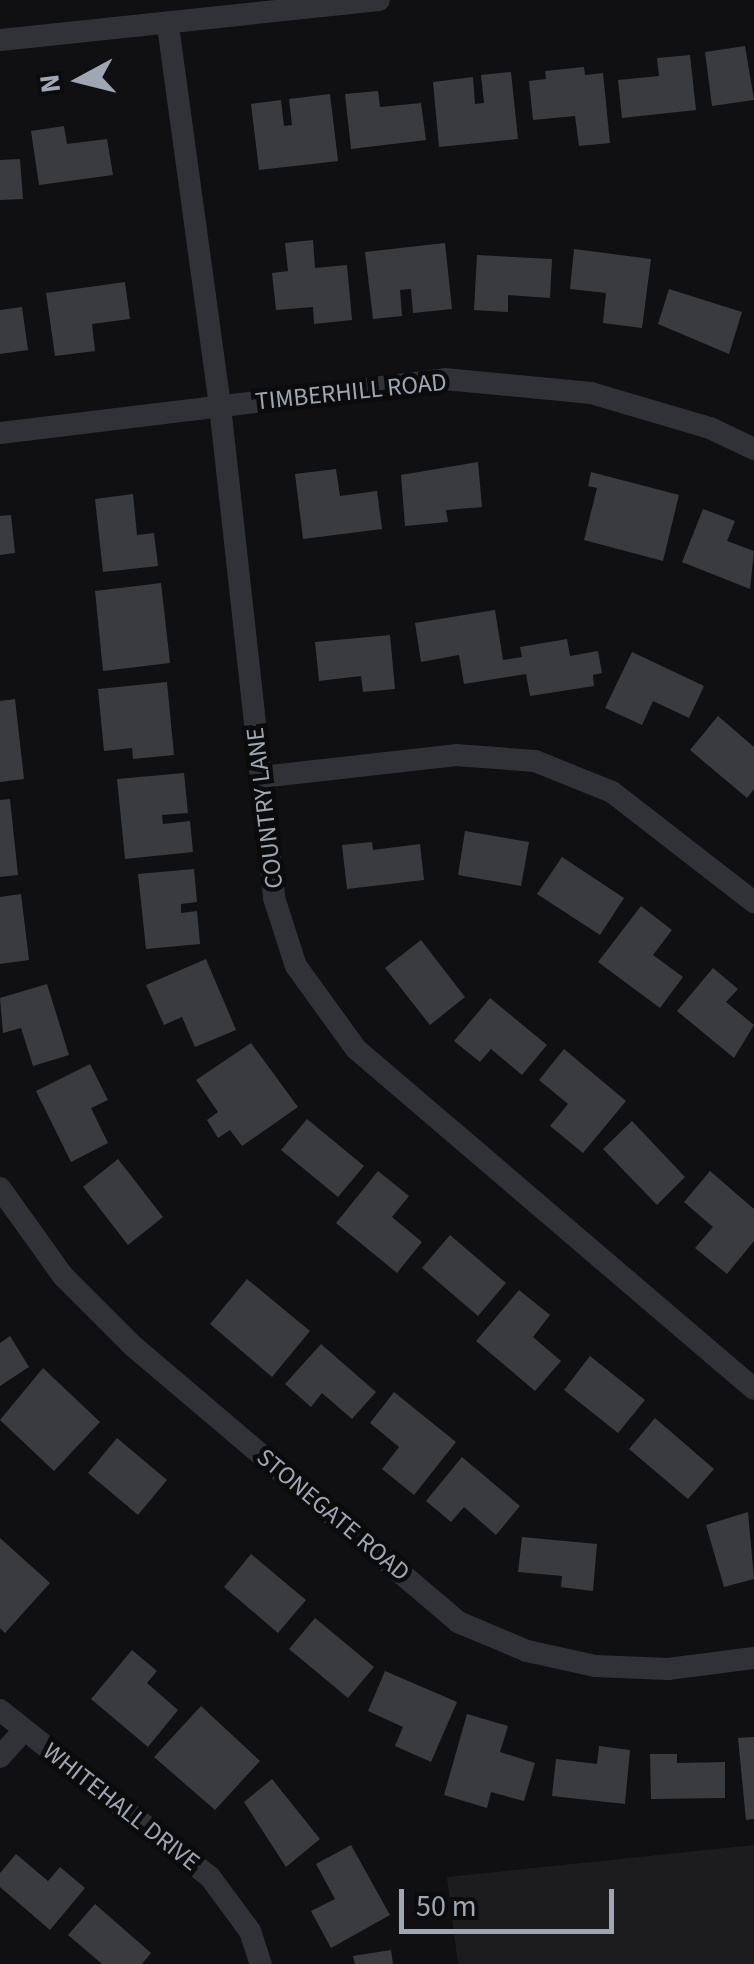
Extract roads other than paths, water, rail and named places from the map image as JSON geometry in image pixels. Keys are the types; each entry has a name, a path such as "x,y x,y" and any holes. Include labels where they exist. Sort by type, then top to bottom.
{"street":[{"path":"0,40 168,26 379,0"},
{"name":"COUNTRY LANE","path":"168,26 220,406 274,898 296,966 356,1049 754,1389"},
{"name":"TIMBERHILL ROAD","path":"0,433 444,379 590,393 710,428 754,449"},
{"path":"261,778 456,754 535,760 612,792 754,902"},
{"name":"STONEGATE ROAD","path":"0,1188 64,1276 134,1346 458,1622 527,1652 594,1666 668,1669 754,1658"},
{"name":"WHITEHALL DRIVE","path":"0,1710 210,1877 250,1932 261,1964"},
{"path":"0,1757 24,1730"}]}
